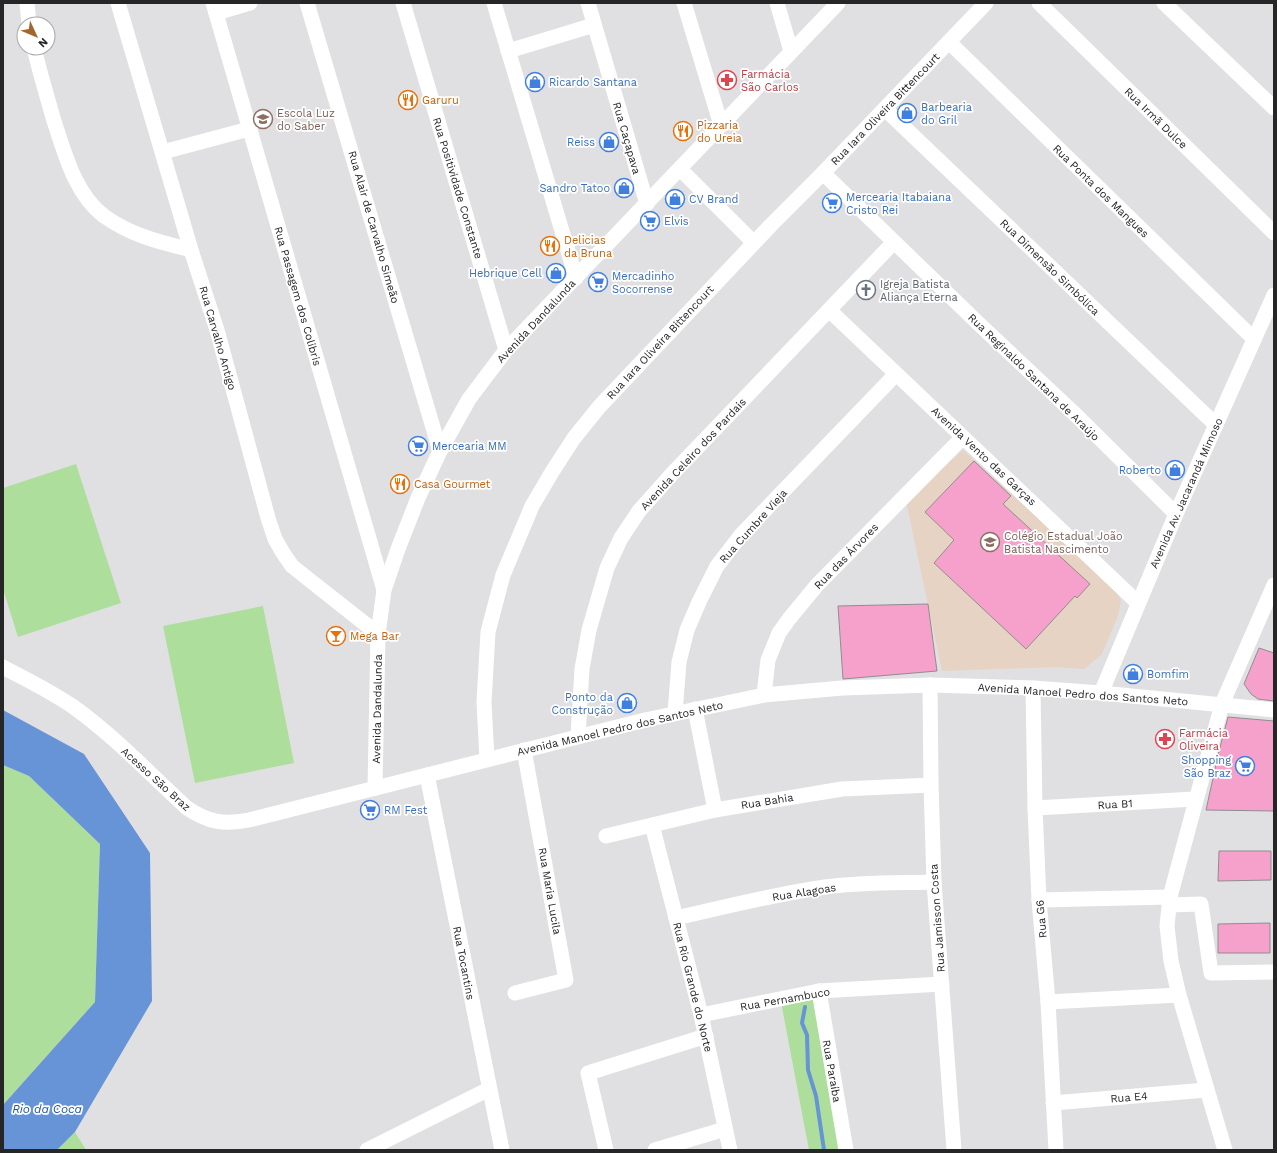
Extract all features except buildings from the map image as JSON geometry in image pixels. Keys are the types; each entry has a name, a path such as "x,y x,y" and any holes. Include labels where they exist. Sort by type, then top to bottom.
{"street":[{"path":"27,3 28,16"},
{"name":"Rua Carvalho Antigo","path":"118,3 191,250 217,330 275,539 292,566 378,634"},
{"path":"214,8 250,3"},
{"name":"Rua Alair de Carvalho Simeão","path":"307,3 440,451"},
{"name":"Rua Positividade Constante","path":"402,3 506,350"},
{"path":"494,3 576,278"},
{"name":"Rua Caçapava","path":"588,3 646,204"},
{"path":"684,3 721,125"},
{"path":"777,3 791,51"},
{"name":"Avenida Dandalunda","path":"375,788 378,634 384,590 415,505 440,451 469,399 506,350 838,3"},
{"name":"Rua Iara Oliveira Bittencourt","path":"487,759 484,702 488,632 503,575 532,506 574,438 599,407 754,243 986,3"},
{"name":"Rua Irmã Dulce","path":"1039,3 1274,233"},
{"path":"1164,3 1274,108"},
{"name":"Rua Passagem dos Colibris","path":"214,8 384,590"},
{"path":"508,51 594,25"},
{"name":"Rua Ponta dos Mangues","path":"949,42 1254,339"},
{"path":"36,56 41,80 65,154 76,181 87,198 103,215 129,231 142,237 191,250"},
{"name":"Rua Dimensão Simbólica","path":"885,109 1216,425"},
{"path":"163,152 249,129"},
{"path":"680,169 754,243"},
{"name":"Rua Reginaldo Santana de Araújo","path":"823,173 1078,417 1176,514"},
{"name":"Avenida Celeiro dos Pardais","path":"578,736 582,669 589,630 607,568 621,538 639,511 672,474 894,242"},
{"name":"Avenida Av. Jacarandá Mimoso","path":"1101,693 1176,514 1274,295"},
{"name":"Avenida Vento das Garças","path":"829,310 1138,603"},
{"name":"Rua Cumbre Vieja","path":"675,713 679,662 687,630 717,566 741,535 896,374"},
{"name":"Rua das Árvores","path":"764,696 768,660 779,633 789,619 817,585 963,437"},
{"path":"1225,1150 1179,995 1171,961 1167,926 1170,901 1195,800 1222,704 1274,585"},
{"name":"Acesso São Braz","path":"3,667 56,696 76,709 103,731 186,808 215,822 239,822 249,820 375,788"},
{"name":"Avenida Manoel Pedro dos Santos Neto","path":"375,788 578,736 675,713 764,696 845,688 930,685 1034,688 1222,704 1274,710"},
{"name":"Rua Jamisson Costa","path":"930,685 934,882 954,1150"},
{"name":"Rua G6","path":"1034,688 1035,808 1039,900 1048,1002 1056,1150"},
{"path":"695,709 715,810"},
{"name":"Rua Maria Lucila","path":"515,993 566,980 524,750"},
{"name":"Rua Tocantins","path":"427,775 502,1150"},
{"name":"Rua Bahia","path":"606,836 715,810 842,789 931,785"},
{"name":"Rua B1","path":"1035,808 1195,800"},
{"name":"Rua Rio Grande do Norte","path":"652,825 701,1015 730,1150"},
{"name":"Rua Alagoas","path":"676,918 826,887 934,882"},
{"path":"1039,900 1170,901 1201,904 1211,973 1274,972"},
{"name":"Rua Pernambuco","path":"701,1015 819,991 942,984"},
{"name":"Rua Paraíba","path":"819,991 846,1150"},
{"path":"1048,1002 1179,995"},
{"path":"606,1150 588,1073 706,1036"},
{"path":"367,1150 489,1089"},
{"name":"Rua E4","path":"1053,1103 1206,1090"},
{"path":"655,1150 725,1129"}],"shaded area":[{"name":"Colégio Estadual João Batista Nascimento","path":"963,450 1110,583 1121,600 1118,616 1102,654 1084,669 1055,667 942,671 906,501"}],"green space":[{"path":"76,464 121,603 18,637 3,589 3,488"},
{"path":"263,606 294,763 195,783 163,626"},
{"path":"3,765 29,776 100,844 95,1002 3,1105"},
{"path":"813,997 839,1150 809,1150 781,1002"},
{"path":"75,1132 86,1150 57,1150"}],"water":[{"name":"Rio da Coca","path":"3,710 84,754 150,853 152,1001 75,1132 57,1150 3,1150 3,1105 95,1002 100,844 29,776 3,765"}],"waterway":[{"path":"805,1007 802,1023 807,1035 808,1070 816,1096 824,1150"}],"place":[{"name":"Farmácia São Carlos","path":"727,80"},
{"name":"Ricardo Santana","path":"535,82"},
{"name":"Garuru","path":"408,100"},
{"name":"Barbearia do Gril","path":"907,113"},
{"name":"Escola Luz do Saber","path":"263,119"},
{"name":"Pizzaria do Ureia","path":"683,131"},
{"name":"Reiss","path":"609,142"},
{"name":"Sandro Tatoo","path":"624,188"},
{"name":"CV Brand","path":"675,199"},
{"name":"Mercearia Itabaiana Cristo Rei","path":"832,203"},
{"name":"Elvis","path":"650,221"},
{"name":"Delicias da Bruna","path":"550,246"},
{"name":"Hebrique Cell","path":"556,273"},
{"name":"Mercadinho Socorrense","path":"598,282"},
{"name":"Igreja Batista Aliança Eterna","path":"866,290"},
{"name":"Mercearia MM","path":"418,446"},
{"name":"Roberto","path":"1175,470"},
{"name":"Casa Gourmet","path":"400,484"},
{"name":"Colégio Estadual João Batista Nascimento","path":"990,542"},
{"name":"Mega Bar","path":"336,636"},
{"name":"Bomfim","path":"1133,674"},
{"name":"Ponto da Construção","path":"627,703"},
{"name":"Farmácia Oliveira","path":"1165,739"},
{"name":"Shopping São Braz","path":"1245,766"},
{"name":"RM Fest","path":"370,810"}]}
